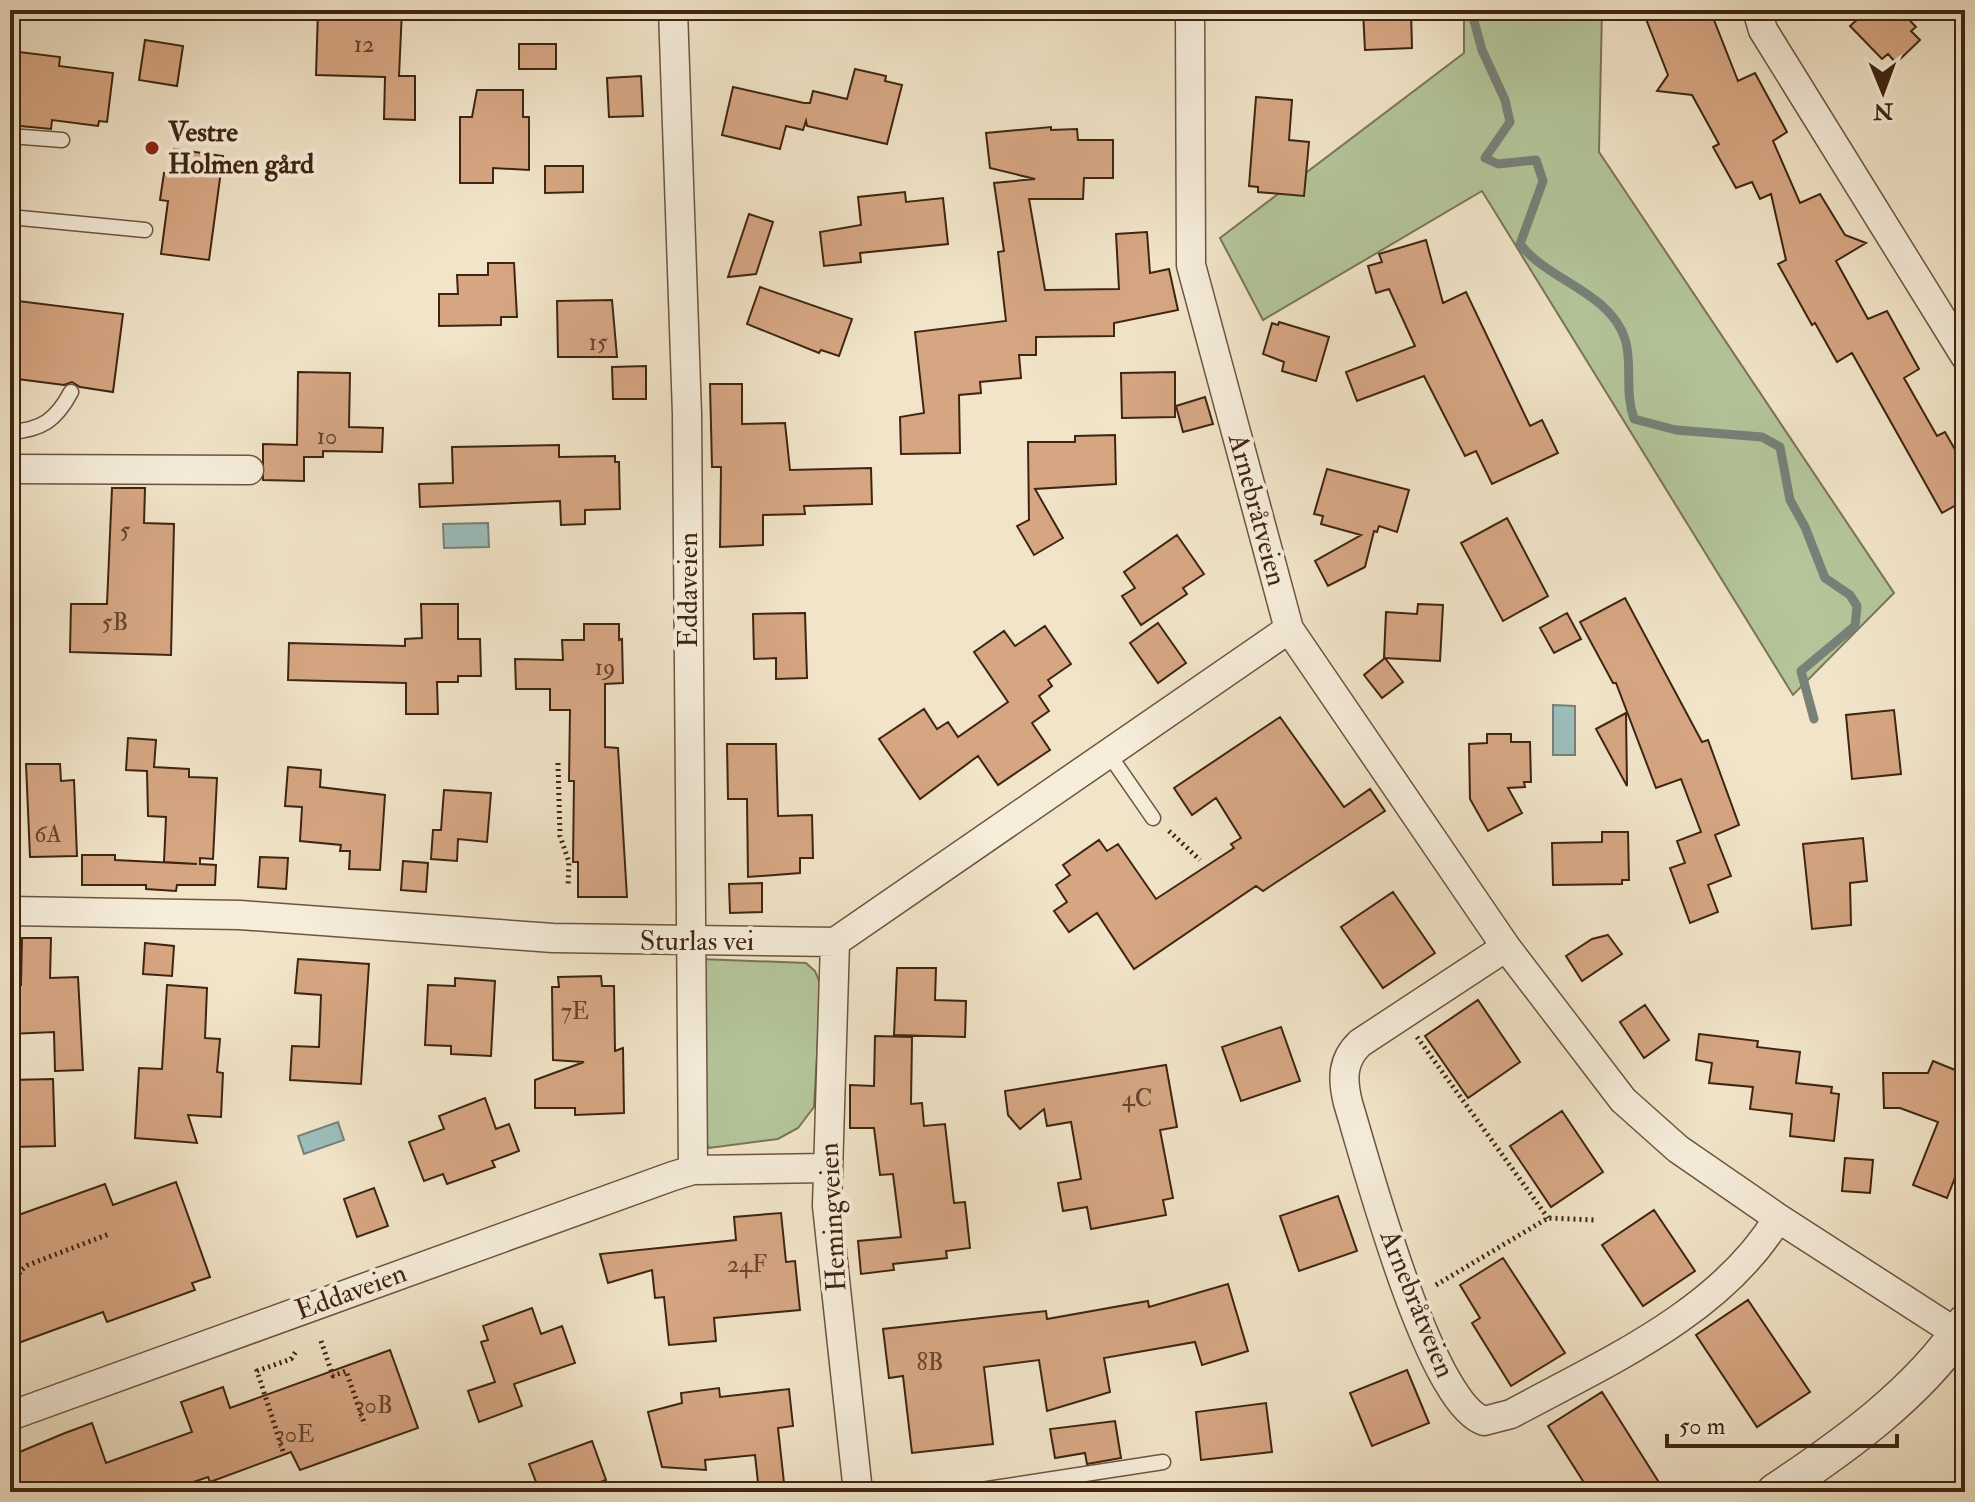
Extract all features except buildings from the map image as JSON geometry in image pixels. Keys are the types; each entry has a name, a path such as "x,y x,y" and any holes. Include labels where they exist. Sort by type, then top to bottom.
{"street":[{"name":"Eddaveien","path":"673,10 687,414 693,1170"},
{"name":"Arnebråtveien","path":"1190,10 1191,265 1289,629 1506,947 1623,1100 1647,1125 1778,1218 1963,1332"},
{"path":"1757,10 1763,30 1965,356"},
{"path":"10,469 249,470"},
{"path":"835,942 1289,629"},
{"name":"Sturlas vei","path":"10,911 240,915 553,938 835,942"},
{"name":"Hemingveien","path":"835,942 827,1206 858,1492"},
{"name":"Arnebråtveien","path":"1506,947 1352,1051 1344,1073 1348,1103 1411,1301 1453,1393 1475,1418 1494,1420 1575,1379 1663,1328 1737,1272 1778,1218"},
{"name":"Eddaveien","path":"10,1416 693,1170 826,1168"},
{"path":"1775,1492 1830,1454 1898,1397 1963,1332"}],"lane":[{"path":"10,136 62,140"},
{"path":"10,217 145,230"},
{"path":"10,432 40,428 52,421 71,392"},
{"path":"1108,753 1153,818"},
{"path":"968,1492 1163,1462"}],"path":[{"path":"558,763 560,836 570,868 568,887"},
{"path":"1153,818 1200,860"},
{"path":"1402,1017 1548,1218"},
{"path":"1411,1301 1548,1218 1595,1220"},
{"path":"18,1280 20,1271 28,1265 109,1234"},
{"path":"321,1341 333,1376 346,1371 365,1425"},
{"path":"283,1451 257,1371 291,1359 297,1350"}],"green space":[{"path":"1464,10 1602,10 1599,152 1894,593 1793,695 1482,191 1263,320 1220,238 1464,53"},
{"path":"700,959 806,963 815,971 821,985 814,1107 798,1128 778,1139 709,1148 701,1133"}],"water":[{"path":"488,523 489,547 444,548 443,524"},
{"path":"1553,705 1575,706 1575,755 1553,755"},
{"path":"338,1122 344,1140 304,1154 298,1136"}],"waterway":[{"path":"1471,10 1482,50 1505,100 1510,122 1485,158 1498,164 1536,160 1543,181 1520,244 1546,268 1593,298 1617,323 1627,348 1634,419 1676,430 1762,437 1780,447 1790,500 1805,527 1825,578 1850,595 1857,606 1855,626 1801,671 1814,719"}],"place":[{"name":"Vestre Holmen gård","path":"152,148"}]}
